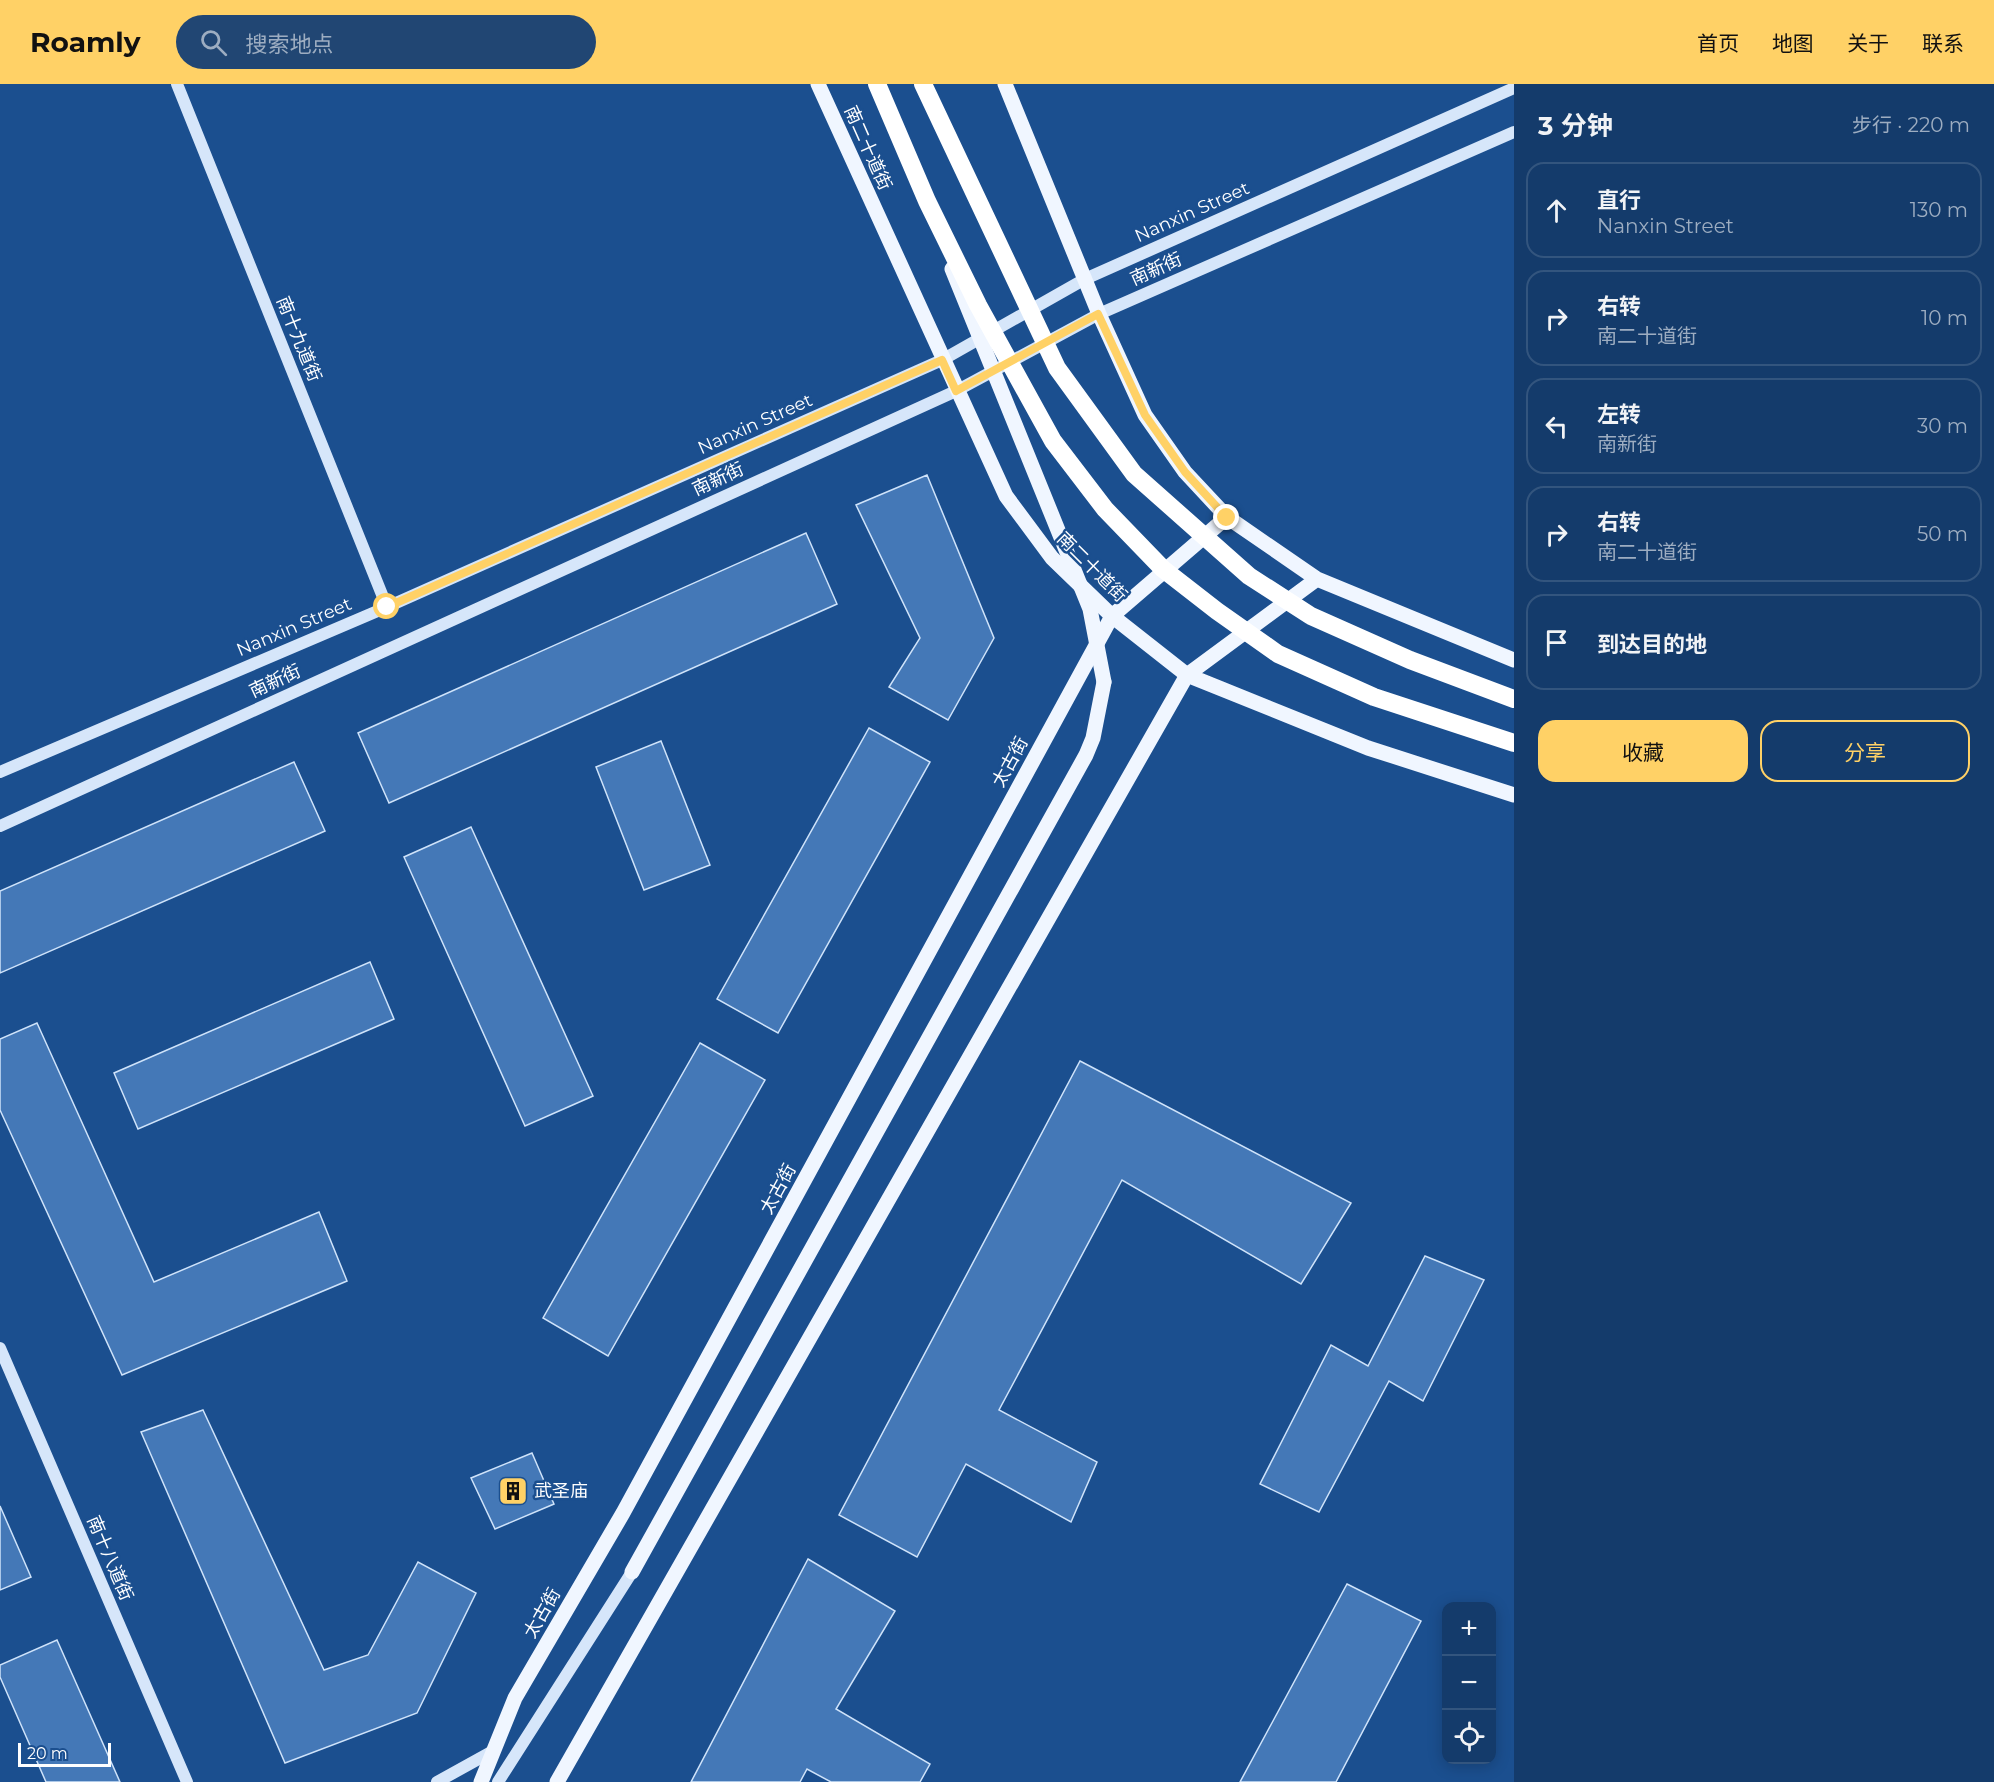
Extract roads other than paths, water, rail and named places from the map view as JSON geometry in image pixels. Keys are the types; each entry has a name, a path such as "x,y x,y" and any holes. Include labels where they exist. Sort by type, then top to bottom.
{"highway":[{"path":"877,84 927,201 978,305 1053,441 1105,509 1163,569 1216,611 1278,654 1374,697 1514,743"},
{"path":"923,84 1057,368 1134,474 1249,576 1311,616 1410,660 1514,699"}],"main road":[{"name":"南十九道街","path":"177,84 387,607"},
{"name":"南二十道街","path":"818,84 956,391 1006,496 1052,558 1112,616 1187,675 1368,748 1514,795"},
{"path":"1005,84 1098,314 1145,415 1185,472 1227,518 1317,579 1514,660"},
{"name":"Nanxin Street","path":"0,772 387,607 942,360 1085,279 1514,88"},
{"name":"南新街","path":"0,826 956,391 1098,314 1514,132"},
{"path":"498,1782 632,1572 1094,738 1104,682 1090,609 963,297 927,201"},
{"path":"1112,616 1227,518"},
{"path":"556,1782 1187,675 1317,579"},
{"name":"太古街","path":"480,1782 515,1698 623,1513 1112,616"},
{"name":"南十八道街","path":"0,1348 188,1782"},
{"path":"437,1782 493,1751"}],"place":[{"name":"武圣庙","path":"513,1491"}]}
